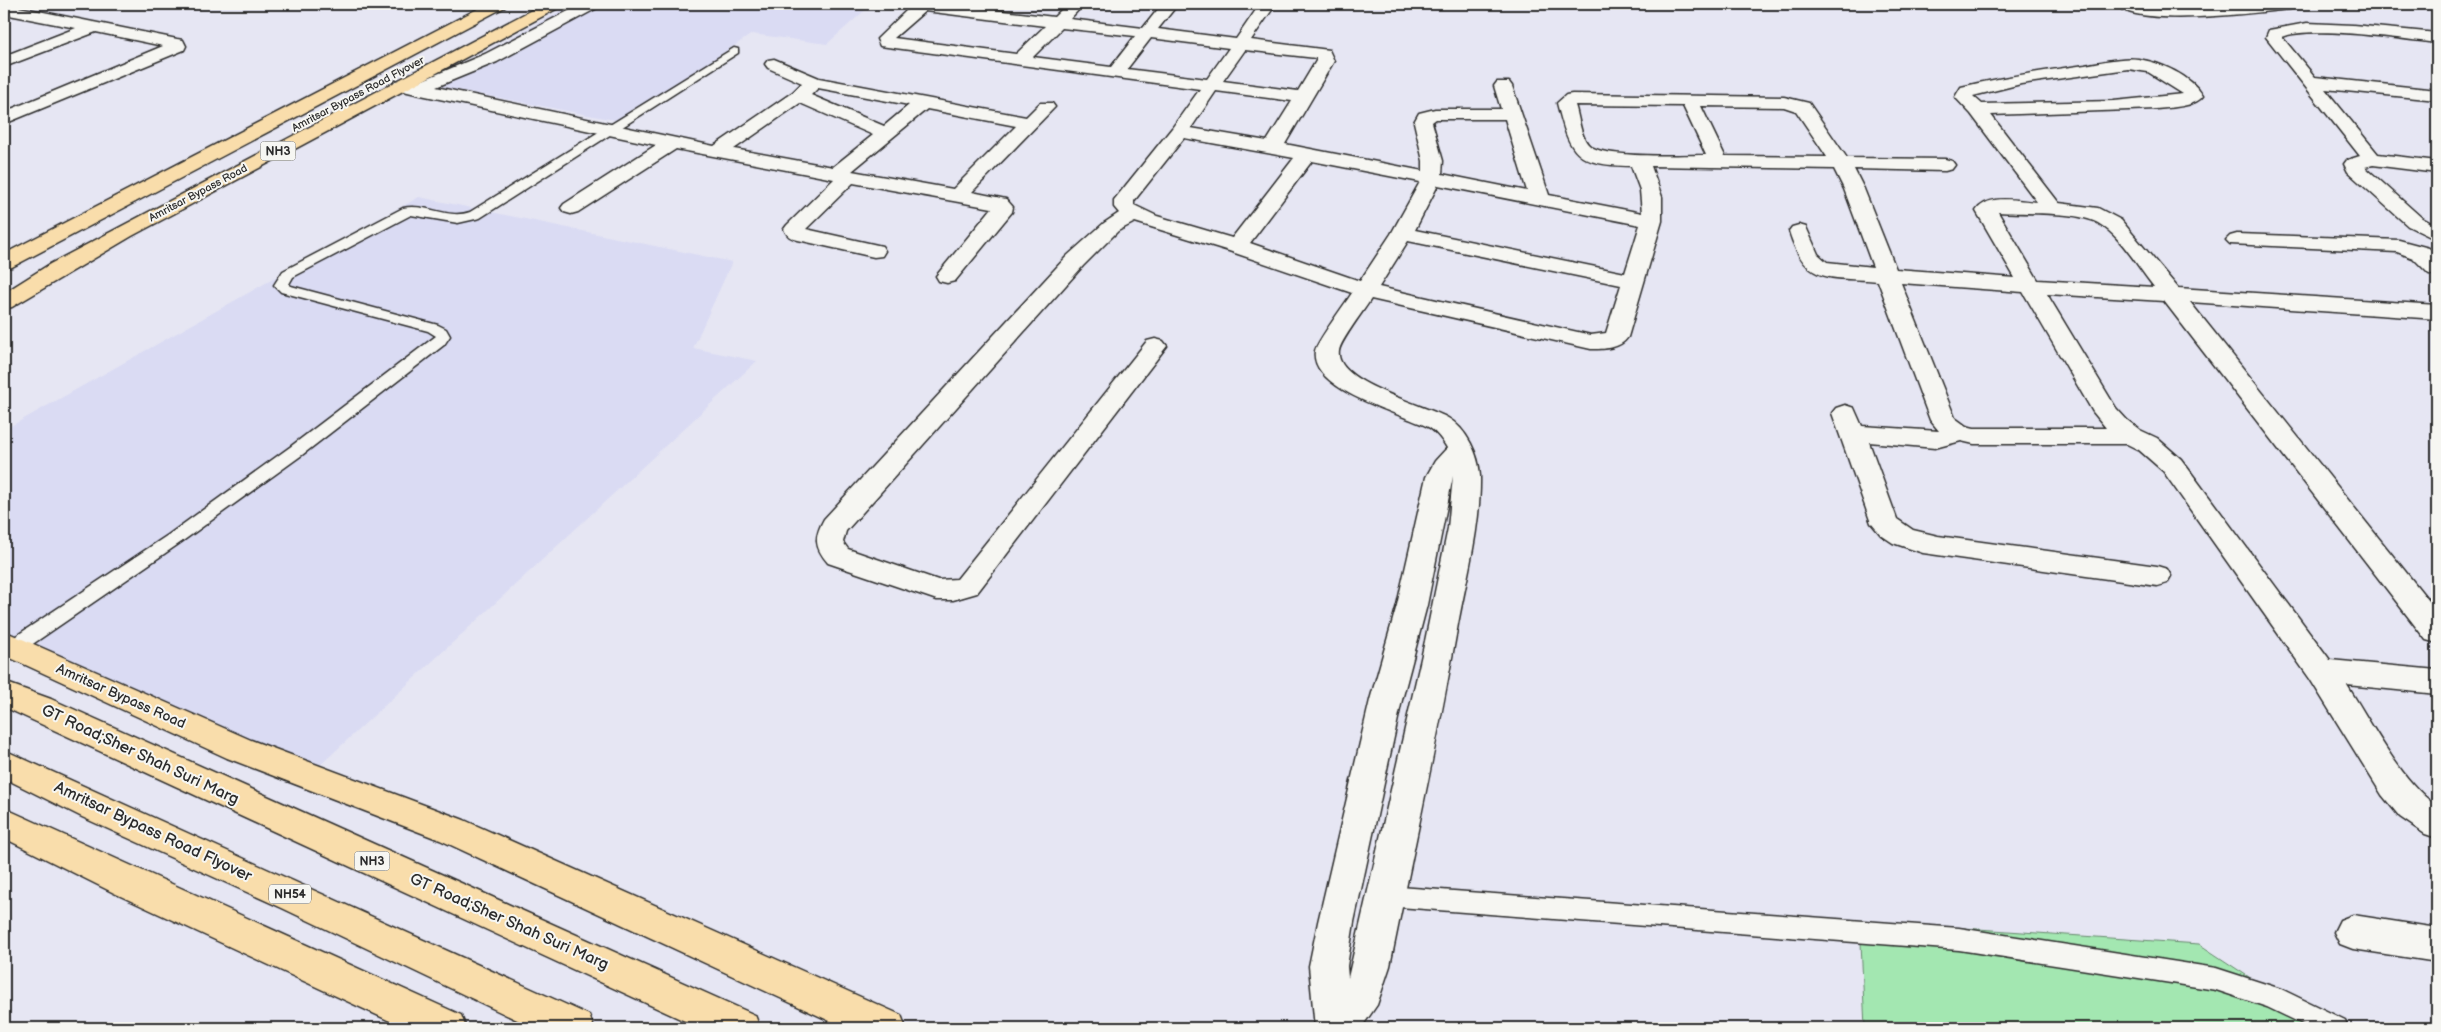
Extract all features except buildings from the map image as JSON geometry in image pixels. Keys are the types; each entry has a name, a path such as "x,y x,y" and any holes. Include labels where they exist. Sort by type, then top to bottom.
{"highway":[{"path":"4,262 499,4"},
{"name":"Amritsar Bypass Road Flyover","path":"4,280 318,116 526,4"},
{"name":"Amritsar Bypass Road","path":"4,302 116,236 355,110 409,86 554,4"},
{"name":"Amritsar Bypass Road","path":"9,645 239,749 452,830 887,1028"},
{"name":"GT Road;Sher Shah Suri Marg","path":"4,694 40,708 372,861 608,966 740,1028"},
{"name":"Amritsar Bypass Road Flyover","path":"4,763 575,1028"},
{"path":"4,822 127,882 447,1028"}],"street":[{"path":"26,13 51,4"},
{"path":"409,86 491,58 593,4"},
{"path":"1020,60 1076,4"},
{"path":"1115,73 1170,4"},
{"path":"1268,4 1213,86 1179,132 1124,200 1124,207 1133,214 1237,246 1367,291 1591,342 1605,342 1616,337 1652,221 1653,198 1638,160"},
{"path":"2124,4 2145,12 2158,13 2290,4"},
{"path":"1273,148 1304,97 1325,61 1323,54 1057,23 966,7 913,5 885,39 886,42 1304,97"},
{"path":"4,9 177,44 178,46 4,118"},
{"path":"4,62 95,27"},
{"path":"2372,160 2274,37 2275,33 2300,29 2321,29 2437,38"},
{"path":"774,64 814,82 1030,123"},
{"path":"1977,110 2109,107 2163,103 2194,96 2192,92 2148,64 2128,64 2021,79 1967,91 1964,97 1977,110 2053,209"},
{"path":"717,152 799,96 814,82"},
{"path":"2311,82 2437,95"},
{"path":"409,86 610,131 999,203 1003,207 1002,212 947,276"},
{"path":"1503,86 1540,199"},
{"path":"799,96 885,133"},
{"path":"1945,165 1840,162 1638,160 1601,158 1586,154 1578,146 1566,103 1567,101 1582,99 1689,100 1784,102 1803,107 1840,162 1854,189 1943,420 1949,428 1959,434"},
{"path":"1689,100 1718,161"},
{"path":"874,250 804,236 796,233 794,229 843,175 885,133 922,104"},
{"path":"958,195 1046,107"},
{"path":"1338,1028 1363,992 1386,896 1434,673 1456,554 1466,476 1465,462 1456,440 1439,423 1355,388 1336,373 1328,361 1328,349 1402,234 1432,179 1433,161 1423,122 1425,117 1435,114 1512,114"},
{"path":"1179,132 1308,154 1652,221"},
{"path":"572,208 672,143"},
{"path":"1237,246 1308,154"},
{"path":"2437,167 2372,160 2354,164 2355,168 2415,222 2437,234"},
{"path":"2437,632 2111,220 2088,211 1994,206 1986,211 2106,412 2118,426 2131,436 2148,444 2172,464 2321,671 2394,785 2412,806 2437,824"},
{"path":"1133,214 1111,227 1075,261 834,526 828,538 830,548 838,556 937,590 953,590 967,586 1155,346"},
{"path":"1798,231 1810,261 1815,266 1887,276 2437,312"},
{"path":"1402,234 1634,281"},
{"path":"2237,240 2398,246 2421,253 2437,269"},
{"path":"2131,436 1974,436 1959,434 1935,440 1849,423 1885,524 1895,534 1909,540 1938,546 2157,576"},
{"path":"1334,1028 1328,966 1338,913 1386,700 1412,605 1439,477 1444,467 1460,450"},
{"path":"2321,671 2437,682"},
{"path":"2353,932 2437,945"}],"lane":[{"path":"9,645 174,539 296,451 439,342 443,336 441,332 433,328 286,289 281,285 288,274 408,211 422,211 455,219 468,218 610,131 734,51"},
{"path":"1386,896 1959,939 2216,979 2272,997 2336,1028"}],"shaded area":[{"path":"573,4 872,4 827,44 752,34 620,121 426,84"},
{"path":"419,197 732,262 693,348 757,361 303,781 4,654 4,430"}],"green space":[{"path":"1860,921 2199,944 2326,1028 1865,1028"}]}
